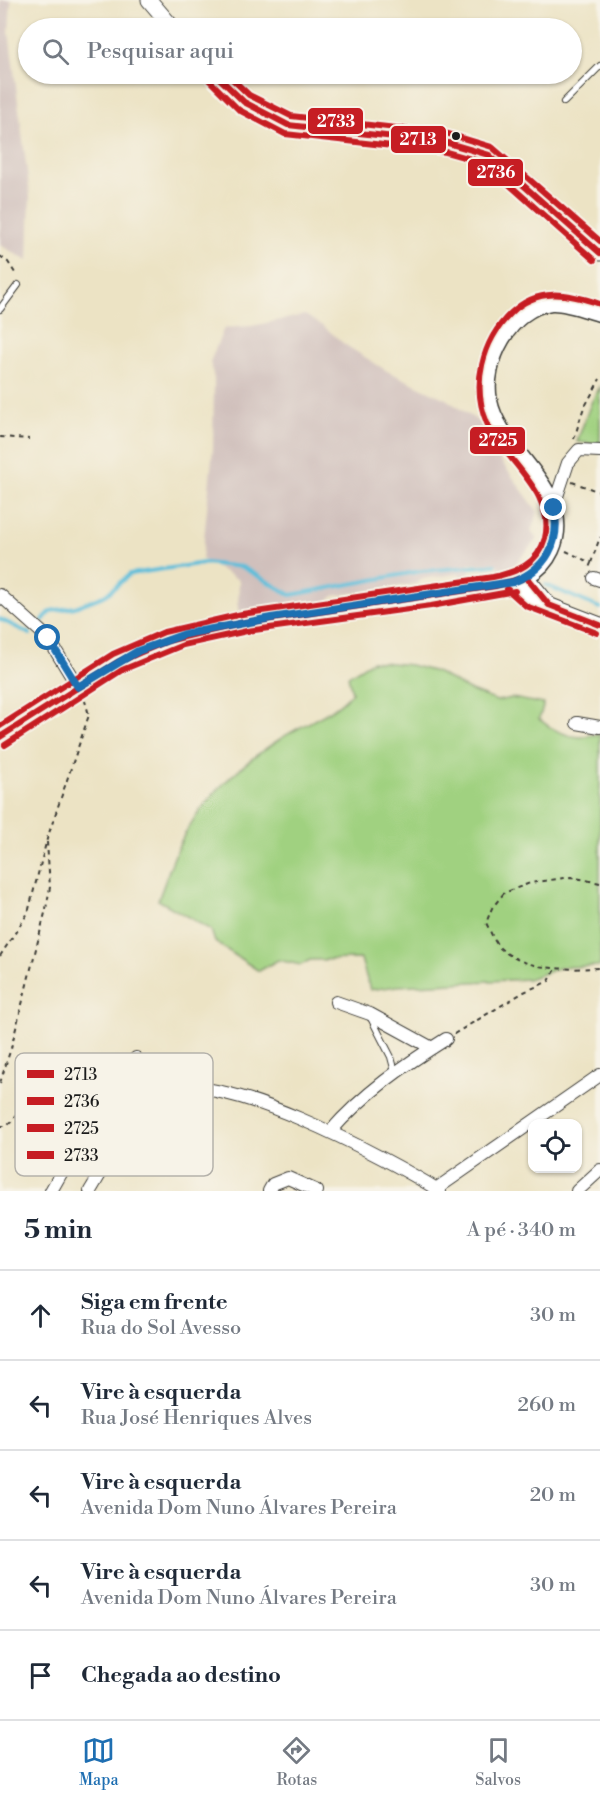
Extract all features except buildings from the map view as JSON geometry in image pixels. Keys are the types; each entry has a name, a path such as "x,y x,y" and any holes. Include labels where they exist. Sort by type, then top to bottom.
{"main road":[{"path":"0,737 138,651 185,634 271,618 519,579 544,562 553,545 556,527 554,508 544,490 502,435 488,400 490,369 509,325 531,308 552,302 600,313"}],"street":[{"path":"149,0 164,18"},
{"path":"225,84 244,102 288,125 448,143 489,155 600,253"},
{"path":"554,508 574,454 584,449 600,451"},
{"path":"519,579 530,598 600,625"},
{"path":"0,596 48,638 78,687"},
{"path":"577,723 600,727"},
{"path":"336,1002 370,1014 432,1048"},
{"path":"330,1132 371,1091 395,1072 446,1040"},
{"path":"213,1091 273,1108 330,1132 438,1190 600,1075"},
{"path":"576,1191 600,1170"},
{"path":"51,1191 60,1176"},
{"path":"90,1191 99,1176"},
{"path":"271,1188 288,1178 317,1191"}],"lane":[{"path":"564,102 600,66"},
{"path":"0,309 18,285"},
{"path":"370,1014 391,1057 395,1072"}],"path":[{"path":"0,256 17,272 18,285"},
{"path":"574,454 575,432 600,379"},
{"path":"0,437 29,439"},
{"path":"564,479 600,492"},
{"path":"597,579 587,573 600,537"},
{"path":"553,545 591,562"},
{"path":"0,956 28,913 47,840 88,715 78,687"},
{"path":"0,1083 46,909 50,887 47,840"},
{"path":"600,883 571,877 530,883 504,893 492,908 486,923 499,947 523,961 556,969 600,968"},
{"path":"446,1040 524,992 549,981 556,969"},
{"path":"0,1126 7,1126 15,1117"}],"shaded area":[{"path":"0,0 11,0 9,32 30,195 28,261 0,245"},
{"path":"305,315 327,329 344,344 387,371 446,399 482,424 498,457 538,512 531,531 537,539 511,569 504,570 494,563 468,564 470,573 463,577 458,574 422,579 416,584 333,596 324,604 238,611 239,580 202,559 213,448 214,379 210,362 224,328 252,326"}],"green space":[{"path":"600,387 600,445 577,442 591,403"},
{"path":"372,661 410,665 436,672 471,691 497,701 512,698 544,704 539,719 553,729 563,734 580,737 600,735 600,966 562,967 528,979 397,986 370,990 361,959 310,960 301,965 278,960 259,971 215,942 211,930 158,900 182,840 205,804 227,780 266,748 345,700 352,692 348,676"}],"waterway":[{"path":"43,620 51,611 75,607 106,595 130,574 205,563 242,567 291,595 421,571 495,565"},
{"path":"546,585 600,608"},
{"path":"0,619 30,634"}],"transit line":[{"name":"2736","path":"213,84 239,110 285,134 446,152 485,163 594,260"},
{"name":"2713","path":"225,84 244,102 288,125 448,143 489,155 600,253"},
{"name":"2733","path":"237,84 249,95 291,116 449,134 492,147 600,241"},
{"name":"2725","path":"0,726 113,654 164,632 242,614 493,577 525,565 542,547 546,522 543,506 536,492 495,437 482,409 480,379 486,350 501,324 511,313 532,299 564,295 600,304"},
{"name":"2713","path":"526,577 549,605 600,625"},
{"name":"2713","path":"0,737 118,662 167,641 243,623 495,586 526,577"},
{"name":"2736","path":"507,589 526,606 597,633"},
{"name":"2736","path":"5,745 122,670 183,645 247,631 431,606 515,591"}],"route":[{"path":"48,638 78,687 138,651 185,634 271,618 513,582 526,577 538,568 549,554 555,535 554,508"}]}
